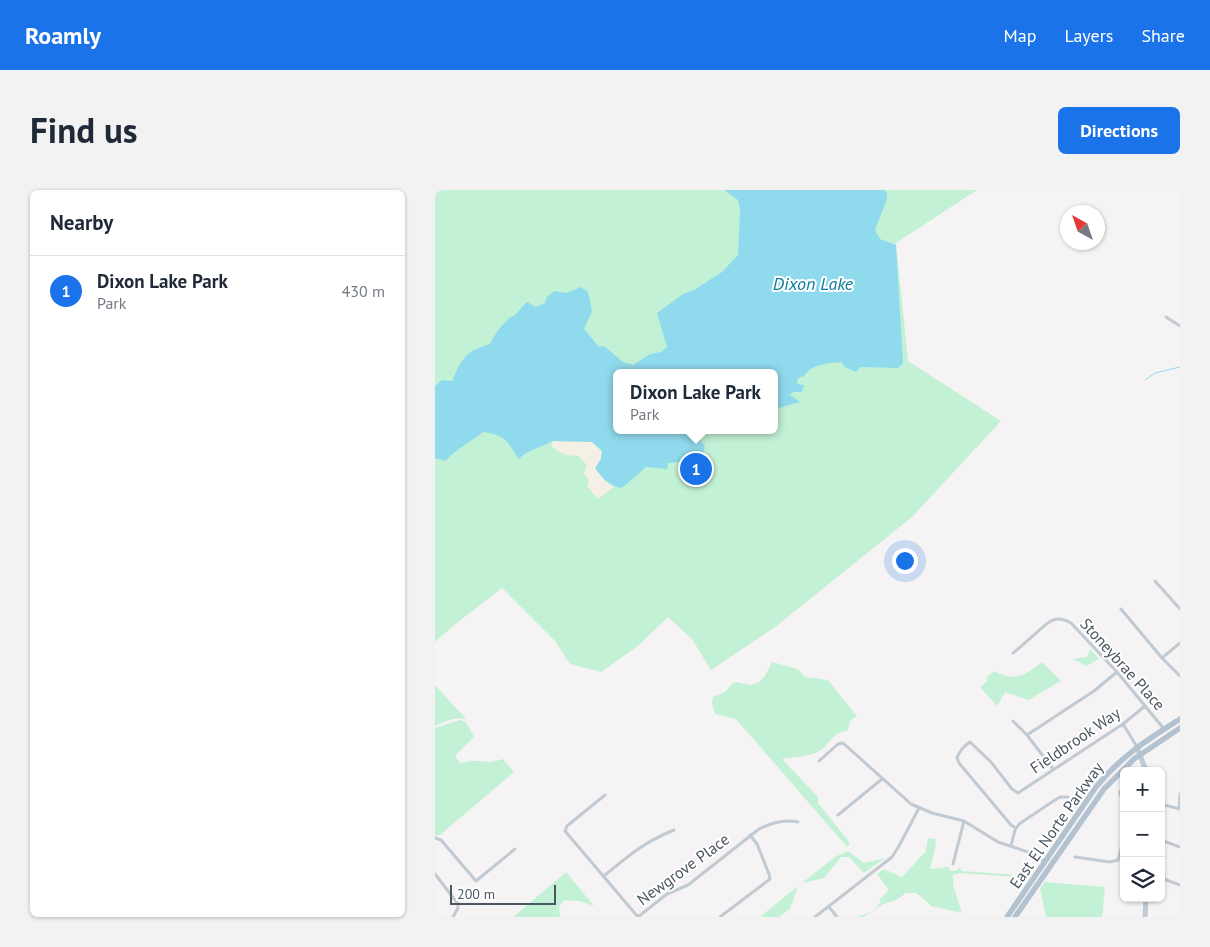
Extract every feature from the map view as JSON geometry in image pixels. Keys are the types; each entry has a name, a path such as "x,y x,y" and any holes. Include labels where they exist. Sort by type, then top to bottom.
{"main road":[{"name":"East El Norte Parkway","path":"1007,917 1096,787 1119,761 1180,719"},
{"name":"East El Norte Parkway","path":"1015,917 1104,788 1118,773 1140,755 1180,728"},
{"path":"1137,747 1145,767"},
{"path":"1147,902 1147,916"}],"street":[{"path":"1166,317 1180,326"},
{"path":"1155,581 1180,609"},
{"path":"1121,609 1162,658 1180,676"},
{"name":"Stoneybrae Place","path":"1013,653 1045,624 1056,619 1065,620 1071,623 1117,672 1165,729"},
{"path":"1162,658 1180,642"},
{"path":"1027,735 1094,691 1117,672"},
{"name":"Fieldbrook Way","path":"1016,828 1011,825 959,762 958,754 970,742 991,762 1012,789 1018,793 1123,724 1145,706"},
{"path":"1013,721 1027,735 1053,769"},
{"path":"1123,724 1137,747"},
{"path":"819,761 838,744 843,743 904,798 919,808 964,821 991,838 1031,853 1045,862"},
{"path":"838,815 882,779"},
{"path":"1165,805 1179,809 1180,794"},
{"path":"605,795 567,826 565,831 638,917"},
{"path":"1011,846 1016,828 1023,820 1060,797 1068,797"},
{"path":"815,917 892,856 919,808"},
{"name":"Newgrove Place","path":"638,917 667,894 688,885 750,835 769,824 791,820 798,822"},
{"path":"953,864 964,821"},
{"path":"604,876 653,838 674,830"},
{"path":"720,917 770,879 757,844 750,835"},
{"path":"435,838 441,840 476,881 515,848"},
{"path":"1165,841 1180,846"},
{"path":"1075,857 1110,862 1118,860 1120,850"},
{"path":"435,874 458,904 453,917"},
{"path":"1165,879 1180,885"},
{"path":"829,906 837,917"}],"green space":[{"path":"435,190 977,190 896,243 908,361 1001,421 912,517 775,627 711,670 692,639 668,617 639,645 601,672 570,664 555,641 502,588 435,642"},
{"path":"1090,649 1099,659 1086,666 1073,659 1087,657"},
{"path":"772,662 798,669 805,677 828,680 857,716 851,720 847,731 838,733 821,750 807,755 782,759 818,797 818,803 850,843 847,847 736,719 715,714 712,703 713,697 725,692 736,682 750,685 759,682 765,676"},
{"path":"1042,662 1061,681 1028,700 1005,692 997,706 980,687 994,671 1014,677 1025,674"},
{"path":"435,685 466,719 454,719 435,726"},
{"path":"460,720 466,722 474,737 455,756 460,763 475,761 492,762 503,759 514,772 440,835 435,836 435,728"},
{"path":"928,838 936,839 930,869 948,867 951,871 957,870 960,867 962,871 1017,875 1016,877 960,873 953,875 953,885 962,913 931,906 916,893 906,893 873,911 881,902 879,900 889,890 877,874 884,869 902,877 926,851"},
{"path":"848,851 864,863 885,858 864,873 849,857 841,857 824,878 802,883 835,857"},
{"path":"566,872 594,906 580,901 564,900 559,907 560,917 513,917"},
{"path":"1045,882 1105,887 1102,917 1046,917 1040,889"},
{"path":"798,886 790,909 779,917 760,917"},
{"path":"871,912 864,917 857,917"}],"sand":[{"path":"553,441 592,442 602,451 603,479 614,487 598,499 587,486 589,481 584,473 587,465 578,456 566,455 553,448 551,444"}],"water":[{"name":"Dixon Lake","path":"724,190 884,190 887,193 887,199 875,230 880,239 896,245 903,363 898,368 860,367 856,372 845,367 841,362 816,367 798,378 797,384 804,385 802,392 793,392 790,395 800,402 778,408 778,369 613,369 613,434 703,434 700,441 705,446 703,453 689,461 668,463 667,469 646,467 622,488 606,481 595,468 601,459 602,451 592,442 553,441 526,453 518,459 505,440 496,435 483,432 445,461 435,458 435,386 442,380 452,381 465,357 475,350 490,344 502,325 527,302 536,307 545,303 547,296 555,291 566,293 581,287 588,292 592,311 584,329 599,347 604,346 623,362 633,365 650,354 661,352 667,347 657,313 683,294 694,290 722,272 738,255 740,210 738,200"}],"waterway":[{"path":"1145,380 1155,373 1180,367"}],"place":[{"name":"Dixon Lake Park","path":"696,469"}]}
